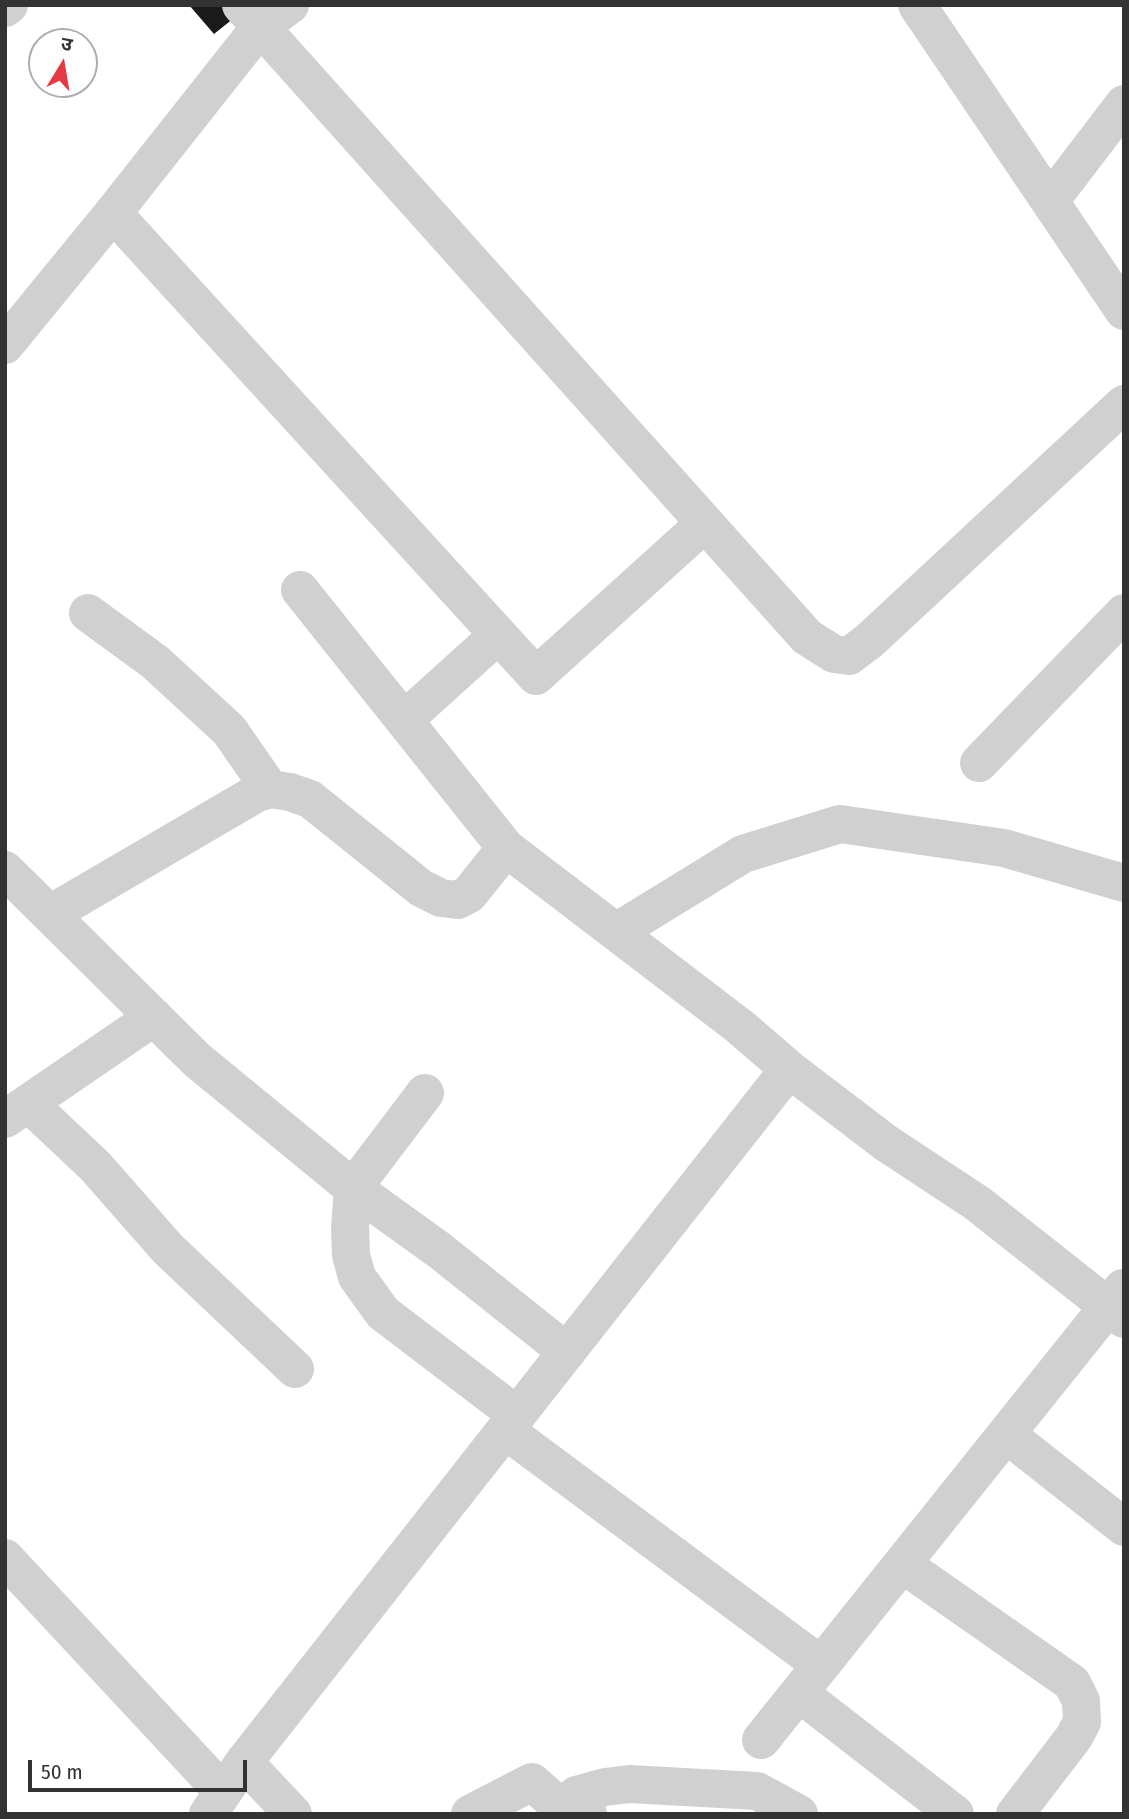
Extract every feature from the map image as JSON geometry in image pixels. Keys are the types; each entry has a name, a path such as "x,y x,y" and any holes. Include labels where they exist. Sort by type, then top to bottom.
{"street":[{"path":"918,5 1124,312"},
{"path":"5,345 113,214 263,12 705,523 807,637 834,654 849,656 869,641 1124,404"},
{"path":"1050,201 1124,104"},
{"path":"113,214 536,676 705,523"},
{"path":"300,590 506,848 739,1026 789,1069 886,1143 977,1203 1118,1304 1006,1434 761,1740"},
{"path":"88,613 155,662 229,730 270,789"},
{"path":"978,763 1124,613"},
{"path":"404,720 498,635"},
{"path":"50,914 257,793 270,789 310,799 421,888 441,898 458,900 469,894 506,848"},
{"path":"616,932 743,854 840,824 1004,848 1124,883"},
{"path":"5,870 197,1060 353,1188 439,1250 567,1352"},
{"path":"154,1017 17,1111 95,1166 168,1250 295,1369"},
{"path":"225,1789 789,1069"},
{"path":"425,1093 353,1188 351,1255 357,1277 363,1286 383,1313 810,1679 955,1814"},
{"path":"1006,1434 1124,1527"},
{"path":"5,1558 225,1789 293,1814"},
{"path":"902,1564 1072,1683 1081,1701 1082,1721 1074,1737 1015,1814"},
{"path":"470,1814 532,1782 568,1814"},
{"path":"588,1814 576,1795 629,1784 757,1791 799,1814"}],"building":[{"path":"189,5 232,5 239,14 214,34"}]}
